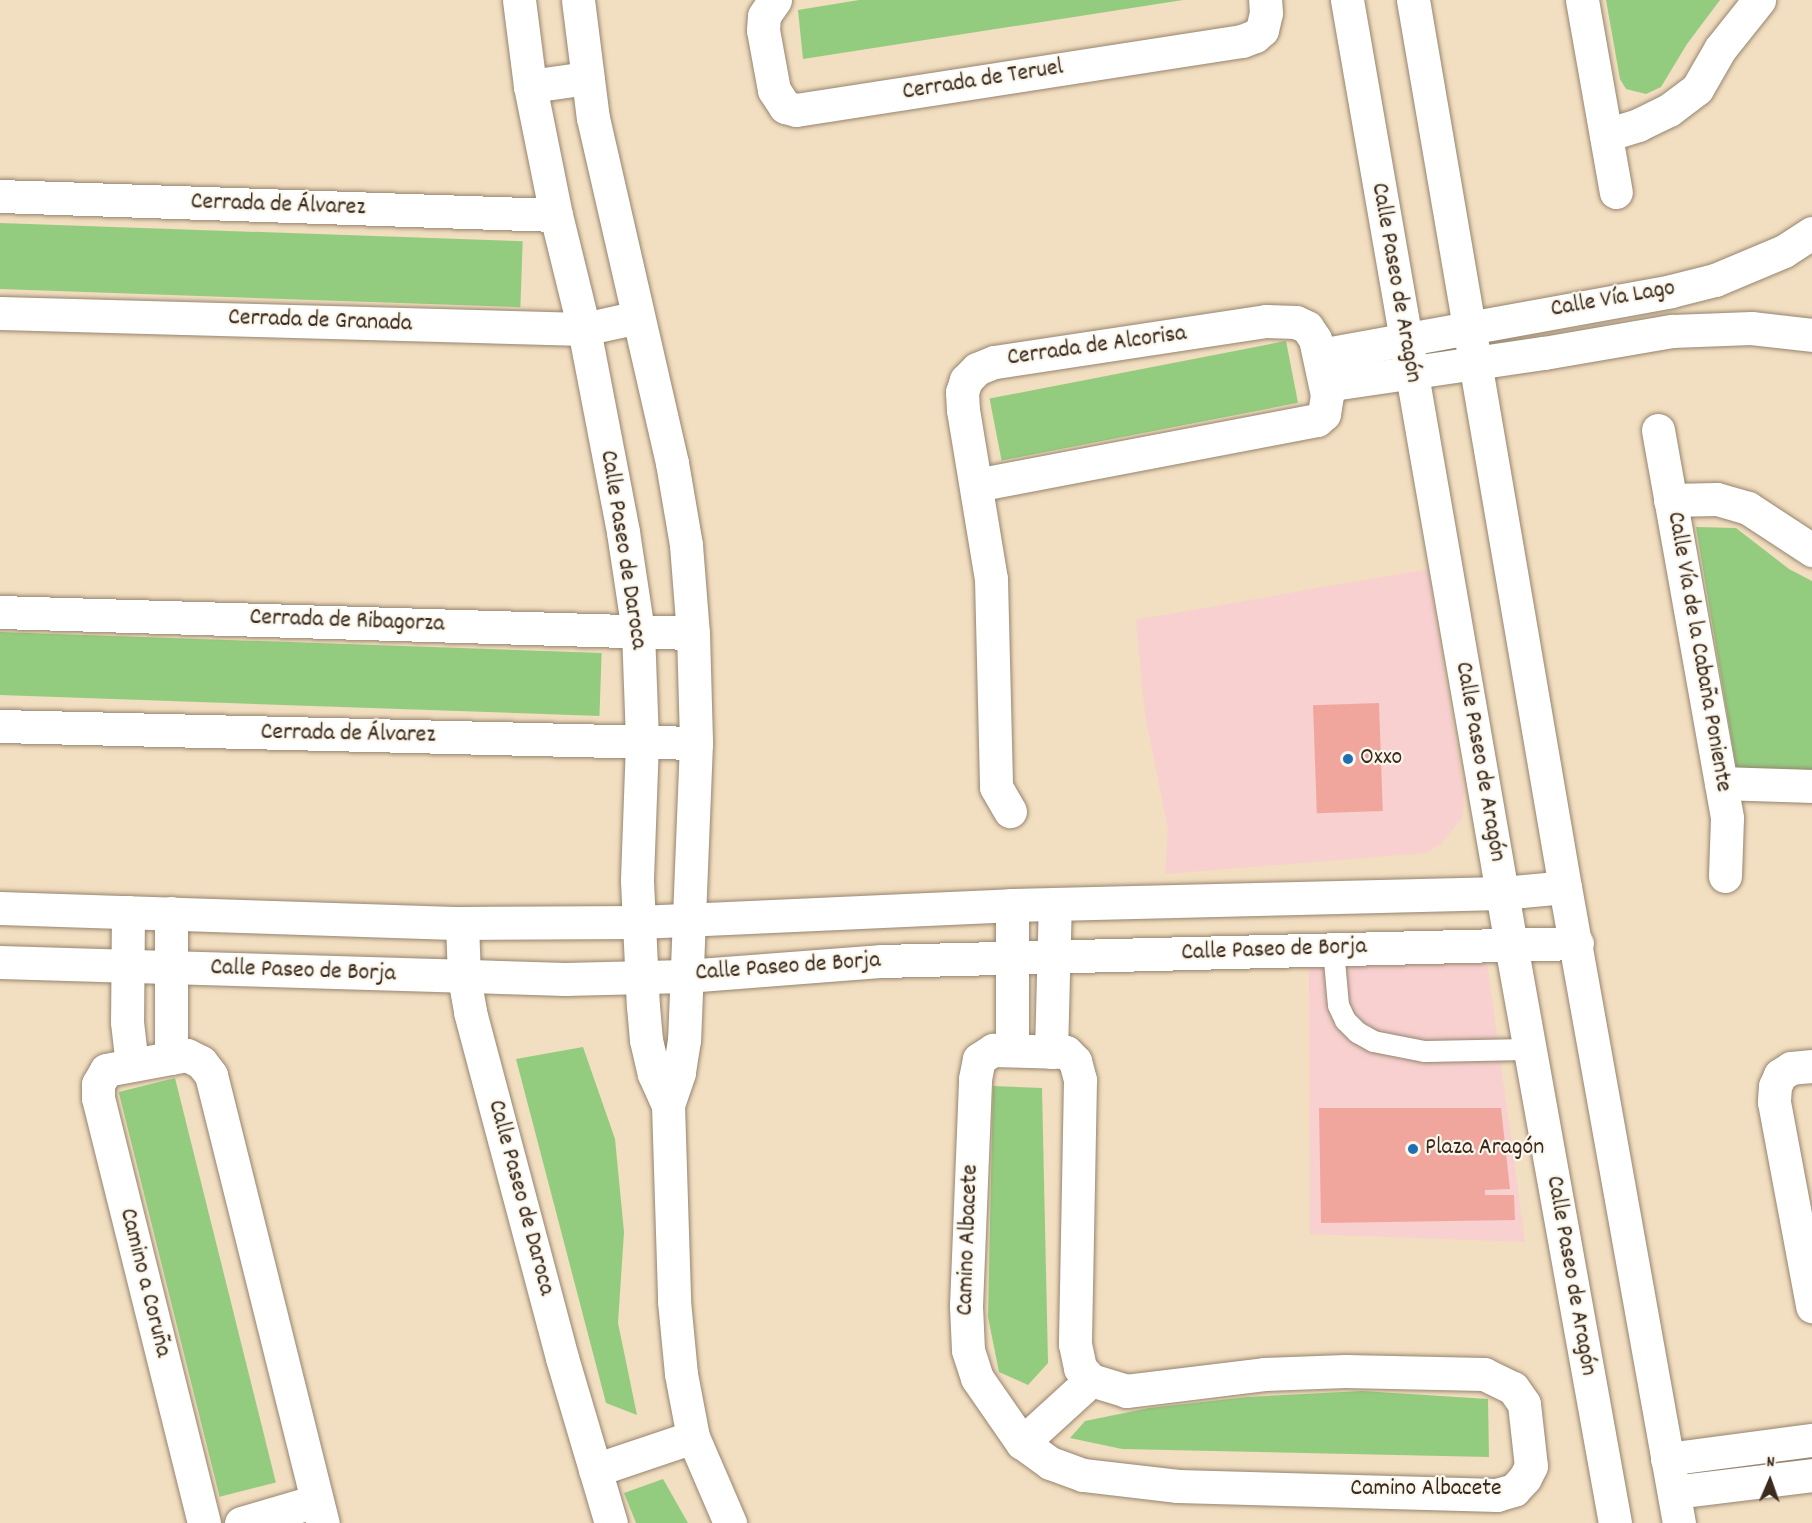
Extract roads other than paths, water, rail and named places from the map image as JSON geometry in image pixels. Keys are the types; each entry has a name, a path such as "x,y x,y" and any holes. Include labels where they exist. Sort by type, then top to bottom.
{"street":[{"name":"Calle Paseo de Daroca","path":"519,0 530,86 556,215 584,329 623,532 638,631 642,742 637,881 642,977 646,1040 654,1074 668,1105"},
{"name":"Calle Paseo de Daroca","path":"578,0 587,78 672,463 686,545 693,633 696,743 684,1040 679,1073 668,1105 674,1301 681,1374 693,1437 730,1523"},
{"name":"Cerrada de Teruel","path":"775,0 764,16 763,30 772,80 779,101 785,107 796,110 1242,41 1262,30 1266,13 1265,0"},
{"name":"Calle Paseo de Aragón","path":"1347,0 1529,1049 1615,1523"},
{"path":"1413,0 1676,1508 1812,1475"},
{"path":"1582,0 1616,192"},
{"path":"1606,135 1638,125 1669,110 1697,89 1720,49 1759,0"},
{"path":"530,86 587,78"},
{"name":"Cerrada de Álvarez","path":"0,196 556,215"},
{"name":"Calle Vía Lago","path":"1405,338 1671,291 1715,280 1784,251 1812,233"},
{"name":"Cerrada de Granada","path":"0,313 584,329 638,316"},
{"name":"Cerrada de Alcorisa","path":"976,485 1304,425 1324,414 1323,370 1316,339 1307,327 1284,320 994,362 977,369 966,380 962,392 963,410 991,579 996,787 1010,811"},
{"name":"Calle Vía Lago","path":"1411,373 1672,331 1751,328 1812,335"},
{"path":"1323,370 1405,338"},
{"path":"1323,370 1411,373"},
{"name":"Calle Vía de la Cabaña Poniente","path":"1658,430 1727,818 1725,876"},
{"path":"1670,500 1717,499 1748,508 1812,550"},
{"name":"Cerrada de Ribagorza","path":"0,612 693,633"},
{"name":"Cerrada de Álvarez","path":"0,726 696,743"},
{"path":"1721,783 1812,786"},
{"path":"0,908 462,922 639,922 1012,905 1502,893 1566,887"},
{"path":"1050,1052 1055,904"},
{"path":"1012,905 1012,1050"},
{"path":"128,912 127,1022 132,1065"},
{"path":"171,913 171,1058"},
{"name":"Calle Paseo de Daroca","path":"462,922 464,978 562,1358 610,1523"},
{"name":"Calle Paseo de Borja","path":"0,962 464,978 642,977 686,976 882,961 1577,943"},
{"name":"Camino Albacete","path":"993,1050 1012,1050 1066,1052 1075,1061 1080,1080 1075,1344 1080,1368 1091,1380 1126,1391 1264,1374 1345,1371 1484,1374 1514,1388 1524,1404 1531,1466 1526,1478 1514,1490 1497,1495 1178,1486 1083,1475 1050,1463 1022,1443 977,1378 968,1350 966,1306 976,1071 979,1059 986,1053 993,1050"},
{"name":"Camino a Coruña","path":"204,1523 98,1098 98,1084 106,1070 187,1055 201,1062 211,1075 320,1512 241,1523"},
{"path":"1812,1065 1791,1068 1780,1075 1775,1086 1774,1101 1812,1306"},
{"path":"1022,1443 1091,1380"},
{"path":"595,1470 693,1437"},
{"path":"1667,1459 1812,1440"}],"lane":[{"path":"1333,949 1338,1005 1345,1020 1356,1032 1373,1041 1424,1051 1529,1049"}],"place":[{"name":"Oxxo","path":"1348,759"},
{"name":"Plaza Aragón","path":"1413,1149"}]}
